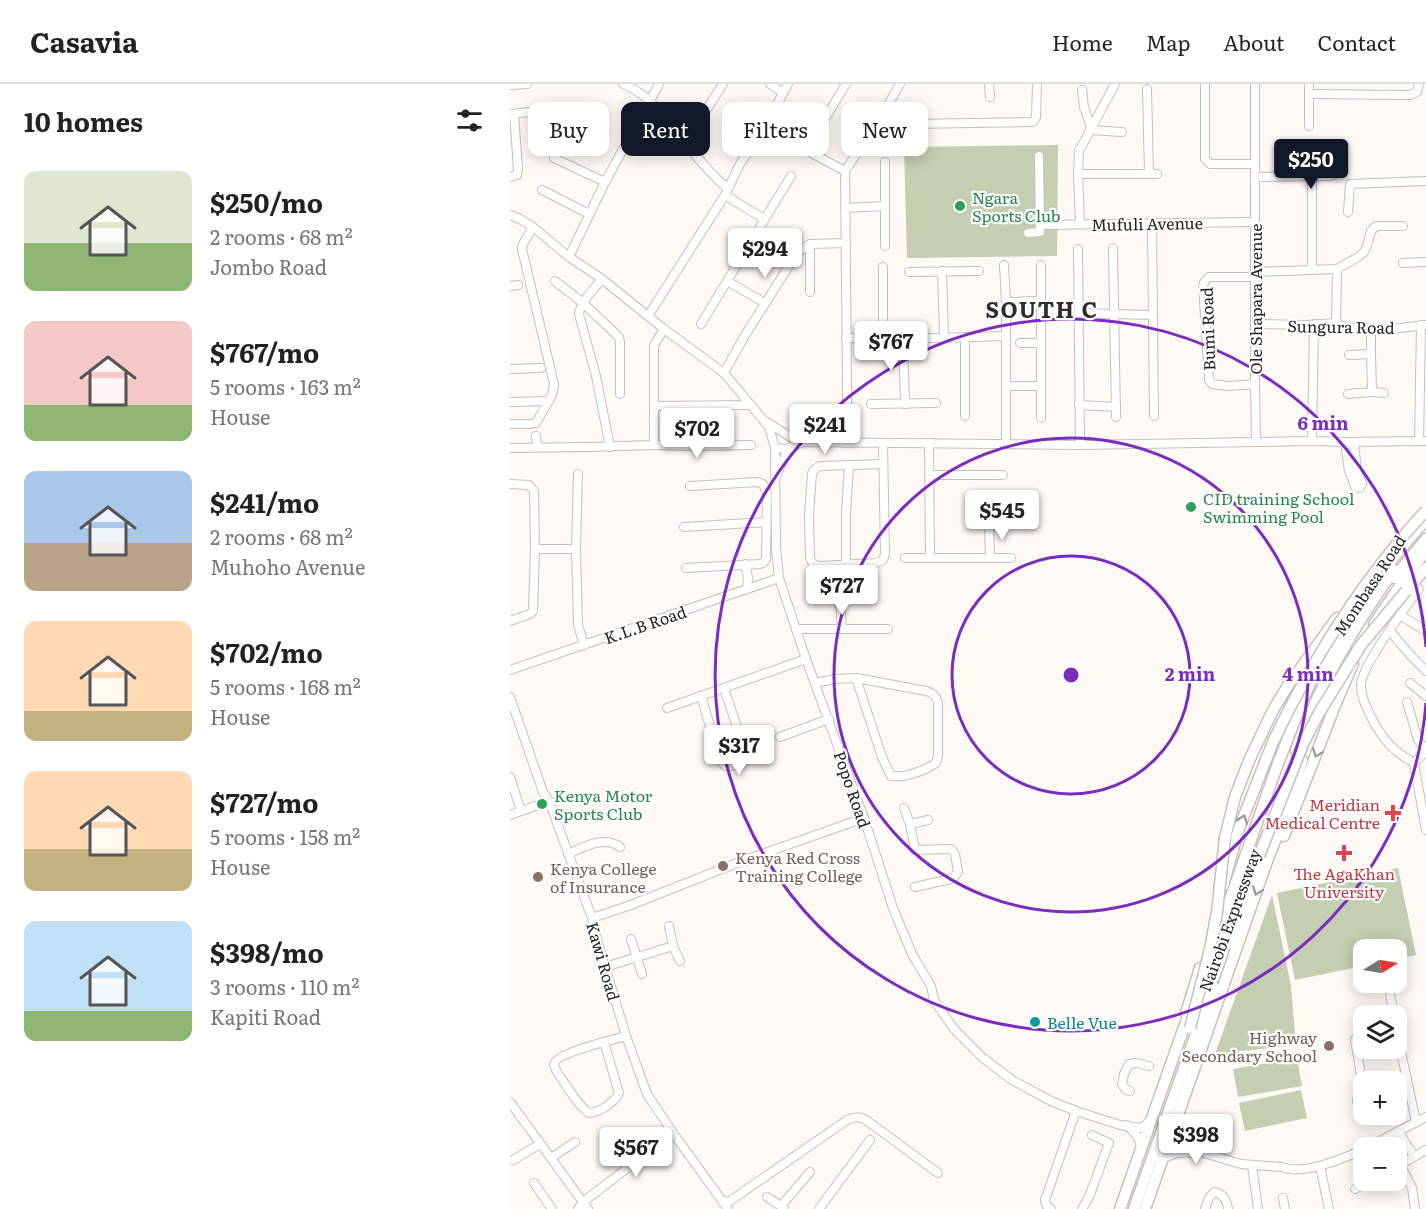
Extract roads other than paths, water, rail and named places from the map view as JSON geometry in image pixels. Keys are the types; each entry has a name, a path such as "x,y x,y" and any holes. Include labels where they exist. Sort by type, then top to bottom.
{"highway":[{"name":"Mombasa Road","path":"1120,1209 1303,699 1326,651 1362,592 1394,542 1426,506"},
{"path":"1181,1037 1238,831 1273,742 1312,664 1337,624 1359,592 1426,511"},
{"name":"Nairobi Expressway","path":"1128,1209 1190,1028 1299,725 1334,648 1370,591 1411,536 1426,520"},
{"name":"Nairobi Expressway","path":"1134,1209 1262,860 1302,733 1339,654 1403,557 1426,530"},
{"name":"Mombasa Road","path":"1145,1209 1262,860 1280,828 1319,706 1338,666 1362,625 1392,581 1426,539"},
{"path":"1262,860 1279,847 1359,651 1379,616 1426,551"},
{"path":"1262,860 1303,744 1319,712 1361,645 1426,568"},
{"path":"1190,1028 1210,949 1225,838 1235,797 1248,763 1272,712 1287,687 1335,620 1362,592"}],"street":[{"path":"510,85 527,84"},
{"path":"623,84 650,100"},
{"path":"569,257 605,182 659,84"},
{"path":"710,104 723,84"},
{"path":"770,84 783,93"},
{"path":"778,102 788,84"},
{"path":"829,112 846,84"},
{"path":"889,102 900,84"},
{"path":"989,84 990,97"},
{"path":"928,124 1033,122 1036,117 1036,84"},
{"path":"1080,224 1079,151 1114,84"},
{"path":"1205,84 1205,159 1210,164 1255,164"},
{"name":"Ole Shapara Avenue","path":"1255,84 1256,442"},
{"path":"1309,84 1309,126"},
{"path":"1309,94 1410,95 1418,92 1419,84"},
{"path":"1078,174 1153,174 1147,89"},
{"path":"1082,90 1090,129"},
{"path":"510,177 517,175 518,168 512,114 528,112"},
{"path":"1090,129 1122,132"},
{"path":"697,156 726,192 764,219"},
{"path":"648,316 726,192 745,156"},
{"path":"817,156 845,171"},
{"path":"847,443 845,171 855,156"},
{"path":"1028,233 1039,232 1040,225 1039,156"},
{"path":"554,158 605,182"},
{"path":"1255,177 1333,176 1341,158"},
{"path":"885,162 885,246"},
{"path":"701,324 791,176"},
{"path":"1312,177 1312,270"},
{"path":"1348,212 1348,186 1351,183 1426,181"},
{"path":"542,190 589,214"},
{"path":"845,208 885,206"},
{"path":"510,215 533,227 569,257 602,279 724,373 765,422 775,445 785,439 798,443 1080,445 1422,441 1423,325"},
{"path":"1152,222 1154,416"},
{"name":"Mufuli Avenue","path":"1040,225 1255,222"},
{"path":"1255,274 1336,269 1364,252 1371,231 1376,226 1403,226"},
{"path":"510,424 536,423 553,388 553,378 522,249 533,227"},
{"path":"724,373 797,253 810,244 846,243"},
{"path":"810,244 810,292"},
{"path":"1113,248 1116,417"},
{"path":"1078,249 1080,445"},
{"path":"1403,263 1426,262"},
{"path":"1004,265 1006,443"},
{"path":"1041,265 1041,418"},
{"path":"882,338 883,267"},
{"path":"1336,269 1336,323"},
{"path":"942,271 944,337"},
{"path":"909,272 979,271"},
{"name":"Bumi Road","path":"1255,274 1209,277 1203,285 1209,380 1212,384 1227,386 1255,384"},
{"path":"602,279 580,308 580,322 596,376 610,447"},
{"path":"555,281 583,303 618,336 620,394"},
{"path":"727,281 765,303"},
{"path":"1006,302 1041,301"},
{"path":"1078,313 1152,315"},
{"name":"Sungura Road","path":"1255,324 1336,323 1345,327 1371,329 1423,325"},
{"path":"1312,441 1314,324"},
{"path":"654,445 654,345 664,329"},
{"path":"1371,329 1372,392"},
{"path":"846,338 1006,336"},
{"path":"965,337 965,416"},
{"path":"903,339 905,404"},
{"path":"1020,343 1041,343"},
{"path":"1349,355 1371,354"},
{"path":"510,369 541,368"},
{"path":"1006,386 1041,386"},
{"path":"1348,394 1384,393"},
{"path":"510,402 549,400"},
{"path":"871,404 936,404"},
{"path":"655,406 751,405"},
{"path":"1079,405 1116,407"},
{"path":"765,422 798,443"},
{"path":"536,436 537,447"},
{"path":"1349,442 1349,471 1357,481"},
{"path":"775,478 784,457 798,443"},
{"path":"883,443 885,557 876,563 819,566 813,564 810,558 809,515 812,473 820,466 883,464"},
{"path":"929,443 930,558"},
{"path":"510,447 751,445"},
{"name":"Popo Road","path":"775,445 776,548 779,578 864,818 893,908 912,954 931,986 934,1000 954,1029 972,1048 1012,1080 1051,1101 1076,1111 1126,1125"},
{"path":"846,564 849,465"},
{"path":"578,474 576,549 578,625 584,645"},
{"path":"929,475 1003,475"},
{"path":"686,568 760,564 765,561 767,493 763,484 758,482 690,486"},
{"path":"510,484 529,485 534,491 535,549 533,611 510,621"},
{"path":"684,527 766,522"},
{"path":"989,524 990,558"},
{"path":"535,549 576,549"},
{"path":"906,558 1011,558"},
{"path":"746,564 747,589"},
{"name":"K.L.B Road","path":"510,670 779,578"},
{"path":"1419,589 1367,666 1361,681 1362,694 1374,723 1391,746 1414,763 1426,830"},
{"path":"840,603 842,628"},
{"path":"1400,615 1426,631"},
{"path":"796,629 888,629"},
{"path":"1390,631 1426,671"},
{"path":"667,708 806,659"},
{"path":"815,683 856,678 930,692 935,695 938,700 936,763 908,774 891,776 879,749 856,678"},
{"path":"1410,683 1426,696"},
{"path":"700,696 720,760 725,766 731,766 744,760 746,754 724,688"},
{"name":"Kawi Road","path":"510,696 543,792 549,801 592,918 626,1036 647,1094 728,1209"},
{"path":"1407,702 1418,740 1426,751 1414,763"},
{"path":"780,737 828,719"},
{"path":"510,777 521,811"},
{"path":"510,815 549,801"},
{"path":"903,808 910,824 915,850 951,849 956,854 959,867 958,872 951,879 915,887"},
{"path":"592,918 864,818"},
{"path":"910,824 928,820"},
{"path":"568,854 601,842 614,842 620,847"},
{"path":"669,926 673,946 680,961"},
{"path":"631,939 642,974"},
{"path":"605,967 673,946"},
{"path":"604,1042 619,1093 616,1098 597,1112 589,1113 561,1078 554,1064 563,1055 604,1042 626,1036"},
{"path":"1403,1059 1416,1122"},
{"path":"1130,1091 1126,1090 1122,1084 1129,1064 1149,1066"},
{"path":"510,1102 551,1158 580,1205 588,1209"},
{"path":"1051,1209 1046,1205 1045,1200 1076,1111"},
{"path":"1126,1125 1143,1127 1149,1122 1154,1112"},
{"path":"722,1202 730,1201 854,1117 862,1117 938,1173"},
{"path":"1386,1137 1426,1117"},
{"path":"1174,1124 1179,1143 1202,1155"},
{"path":"1126,1125 1138,1137 1141,1152"},
{"path":"1398,1131 1414,1156"},
{"path":"580,1205 673,1133"},
{"path":"1082,1209 1089,1197 1109,1143 1092,1135"},
{"path":"819,1209 870,1140"},
{"path":"551,1158 575,1142"},
{"path":"513,1160 540,1144"},
{"path":"1407,1160 1426,1150"},
{"path":"1161,1160 1181,1152 1252,1168 1282,1167 1287,1169 1320,1166 1353,1154"},
{"path":"1320,1166 1329,1209"},
{"path":"1252,1168 1258,1209"},
{"path":"767,1197 783,1208 810,1172"},
{"path":"1407,1180 1412,1188 1415,1209"},
{"path":"534,1183 552,1209"},
{"path":"1206,1206 1211,1194 1217,1192 1225,1198 1228,1209"},
{"path":"1282,1198 1285,1209"}],"place":[{"name":"Ngara Sports Club","path":"960,206"},
{"name":"CID training School Swimming Pool","path":"1191,507"},
{"name":"Kenya Motor Sports Club","path":"542,804"},
{"name":"Meridian Medical Centre","path":"1393,813"},
{"name":"The AgaKhan University","path":"1344,853"},
{"name":"Kenya Red Cross Training College","path":"723,866"},
{"name":"Kenya College of Insurance","path":"538,877"},
{"name":"Belle Vue","path":"1035,1022"},
{"name":"Highway Secondary School","path":"1329,1046"}],"district":[{"name":"SOUTH C","path":"1042,308"}]}
